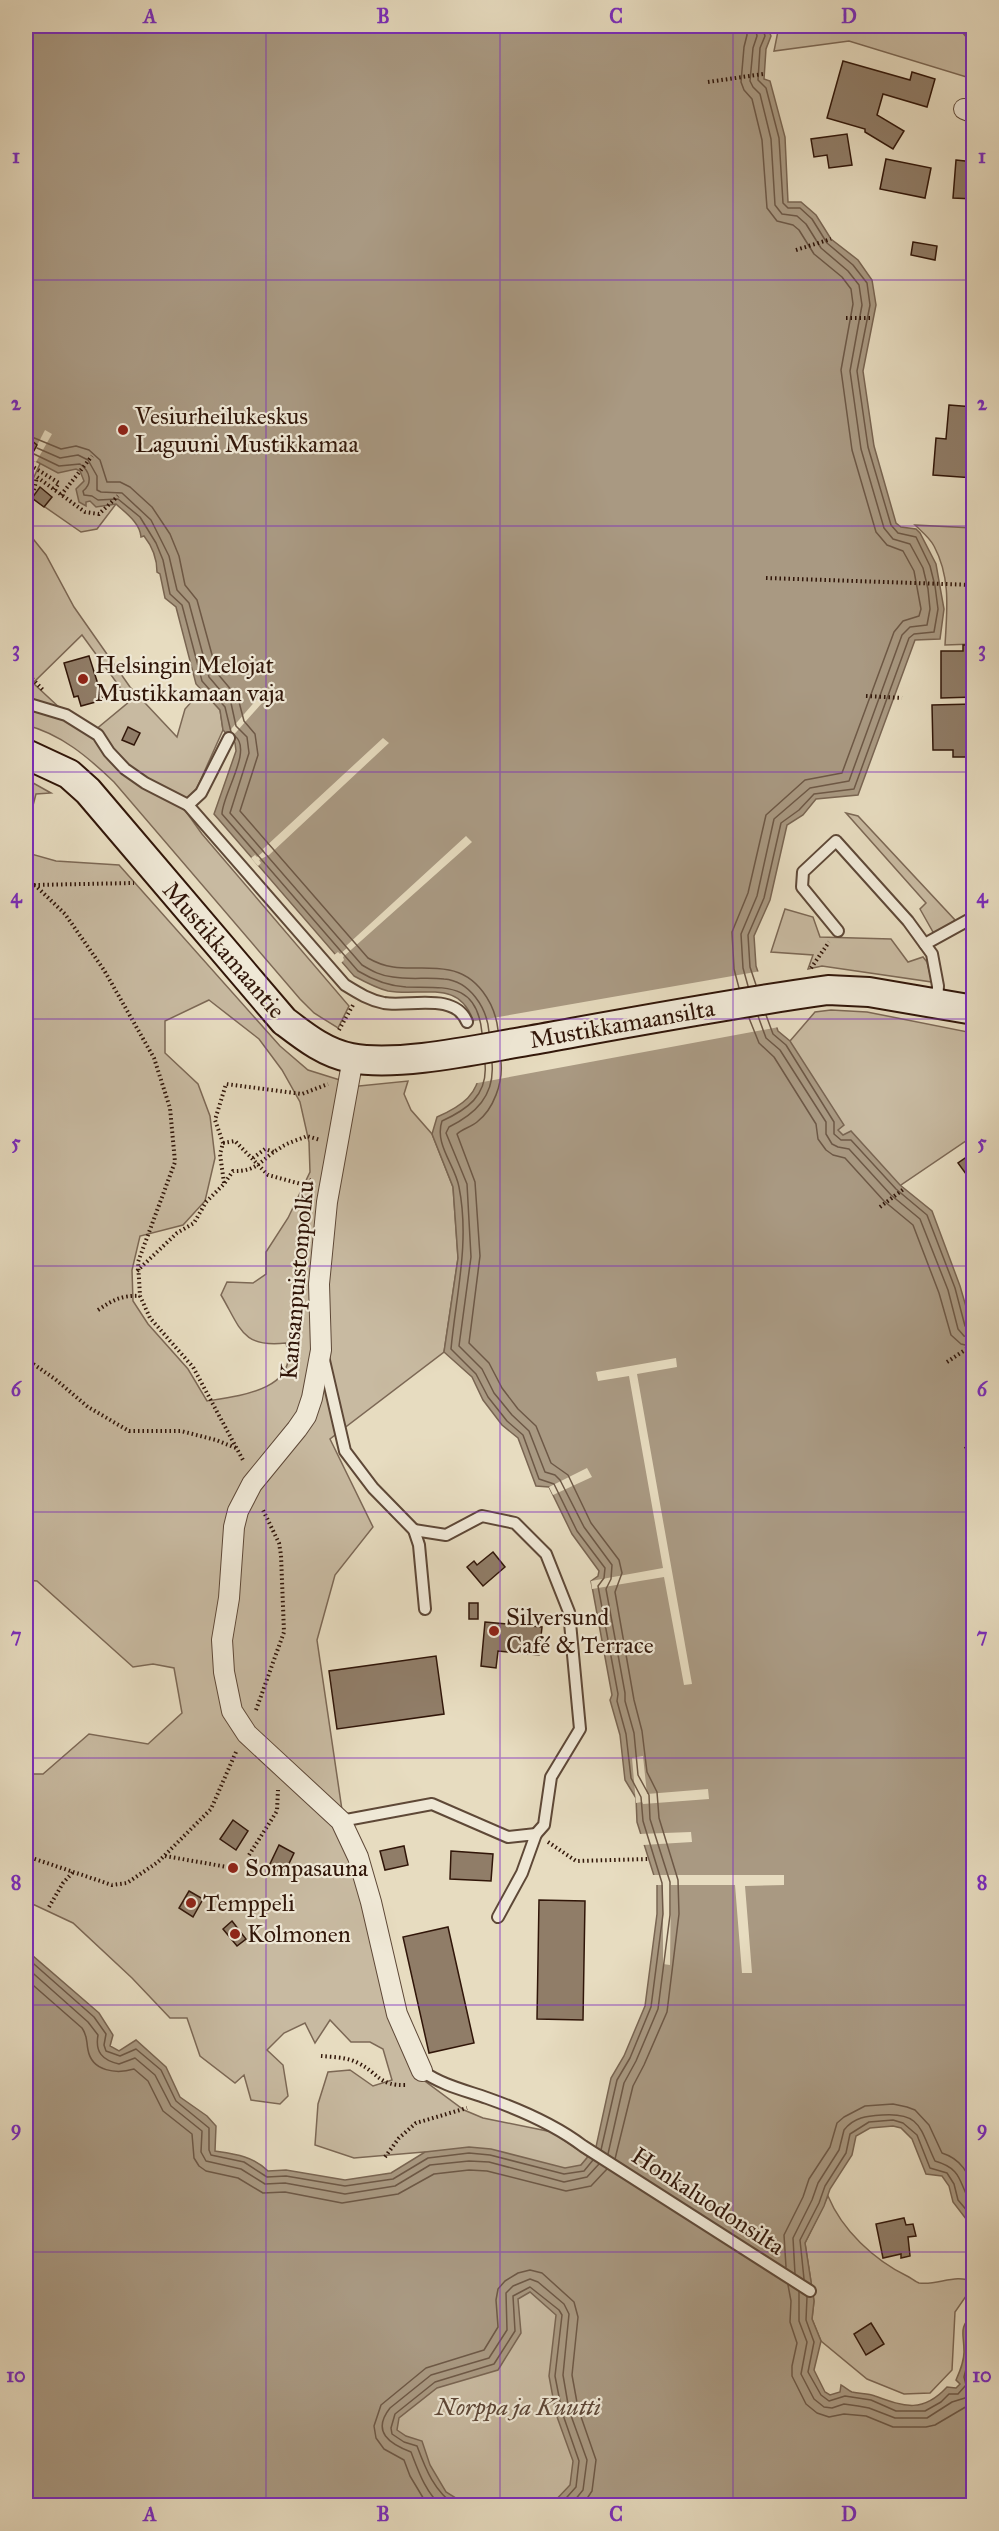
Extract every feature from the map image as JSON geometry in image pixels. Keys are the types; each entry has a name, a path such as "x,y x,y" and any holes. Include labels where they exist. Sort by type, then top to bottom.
{"street":[{"name":"Mustikkamaantie","path":"26,754 38,757 69,774 88,791 284,1021 306,1038 351,1068 394,1060 463,1052"},
{"name":"Mustikkamaansilta","path":"463,1052 828,990 869,992 937,1004"},
{"path":"937,1004 974,1010"},
{"name":"Kansanpuistonpolku","path":"351,1068 331,1181 319,1284 321,1350 312,1398 306,1416 252,1484 238,1511 234,1527 229,1599 222,1640 228,1697 232,1711 247,1734 278,1766 341,1821 358,1857 368,1891 397,2014 428,2075"}],"lane":[{"path":"26,703 66,715 98,735 108,752 125,769 145,783 188,805 345,985 363,997 382,1003 451,1005 462,1012 467,1022"},
{"path":"188,805 201,793 229,738"},
{"path":"838,931 802,887 803,872 836,841 888,898 932,954 938,986 937,1004"},
{"path":"925,944 974,917"},
{"path":"321,1350 327,1367 345,1451 373,1488 414,1530 419,1545 425,1609"},
{"path":"414,1530 446,1535 482,1516 515,1523 546,1554 569,1612 580,1729 551,1777 544,1825 536,1834 522,1873 498,1917"},
{"path":"341,1821 432,1804 508,1837 536,1834"},
{"name":"Honkaluodonsilta","path":"428,2075 560,2128 583,2146 810,2291"}],"path":[{"path":"708,82 763,74"},
{"path":"796,250 831,239"},
{"path":"846,318 873,318"},
{"path":"61,495 92,456"},
{"path":"29,464 59,483 54,490"},
{"path":"26,494 34,490 37,477 86,512 99,514 118,496"},
{"path":"766,578 974,585"},
{"path":"866,696 902,698"},
{"path":"26,881 65,914 104,970 154,1058 170,1108 175,1162 138,1262 140,1296 150,1318 193,1367 250,1472 252,1484 279,1543 285,1613 284,1632 247,1734 211,1809 164,1856 127,1883 112,1885 26,1856"},
{"path":"33,885 140,882"},
{"path":"805,975 838,931"},
{"path":"340,1029 353,1007"},
{"path":"224,1184 220,1154 223,1143 214,1120 226,1084 302,1094 351,1068"},
{"path":"137,1271 177,1233 194,1223 207,1202 224,1184 233,1170 247,1171 280,1148 308,1136 337,1144"},
{"path":"223,1143 235,1141 268,1175 301,1184 315,1179 331,1181"},
{"path":"253,1158 265,1149 274,1152"},
{"path":"880,1207 905,1188"},
{"path":"98,1310 114,1299 127,1295 140,1296"},
{"path":"946,1362 974,1344"},
{"path":"26,1359 55,1379 88,1407 129,1431 181,1431 216,1440 237,1449"},
{"path":"965,1449 974,1444"},
{"path":"249,1855 277,1810 278,1766"},
{"path":"536,1834 576,1861 650,1859"},
{"path":"164,1856 233,1868"},
{"path":"49,1907 63,1883 74,1871"},
{"path":"321,2056 344,2058 359,2063 375,2078 392,2086 419,2085 428,2075"},
{"path":"385,2157 416,2123 457,2113 486,2097"}],"green space":[{"path":"779,26 957,26 973,45 973,79 849,41 774,51"},
{"name":"Vesiurheilukeskus Laguuni Mustikkamaa","path":"139,340 116,504 97,529 81,532 30,496 33,479 40,464"},
{"path":"915,525 973,528 973,644 945,645 947,594 943,570 932,543"},
{"path":"26,530 46,555 74,607 130,687 177,737 185,709 202,690 220,710 223,730 197,788 182,806 202,834 349,1006 338,1028 314,1013 300,999 114,782 62,740 26,725","holes":["82,635 130,701 89,735 33,683"]},
{"path":"26,779 51,793 36,794 26,832"},
{"path":"846,813 858,816 955,920 938,932 933,932 920,909 926,903"},
{"path":"26,840 31,854 56,861 119,865 280,1046 308,1070 359,1086 408,1081 404,1094 411,1110 432,1134 453,1187 458,1258 444,1352 330,1439 373,1527 335,1575 317,1640 346,1837 414,2073 464,2110 483,2118 552,2132 588,2157 581,2165 602,2194 424,2152 354,2158 315,2145 318,2104 328,2072 350,2070 373,2086 392,2080 383,2049 370,2042 351,2042 330,2020 315,2043 305,2023 284,2033 267,2050 283,2065 288,2096 280,2104 251,2100 244,2075 235,2083 200,2056 187,2018 170,2018 132,1978 73,1923 26,1901 26,1774 43,1774 89,1734 148,1744 182,1713 174,1668 153,1664 133,1667 37,1581 26,1580","holes":["209,1000 259,1039 282,1070 300,1102 309,1142 310,1172 288,1218 266,1252 266,1274 253,1283 227,1282 221,1295 245,1334 260,1342 286,1343 288,1358 285,1371 264,1387 250,1393 207,1401 188,1369 148,1324 133,1301 132,1270 140,1236 183,1225 205,1201 215,1158 210,1116 198,1084 165,1053 165,1021"]},
{"path":"785,909 813,917 820,937 891,939 908,962 923,957 927,962 932,982 822,966 808,969 813,955 771,952"},
{"path":"831,1010 867,1012 973,1033 973,1136 889,1193 844,1156 781,1042 790,1041 815,1012"},
{"path":"828,2196 850,2232 883,2262 919,2283 953,2279 973,2282 973,2286 955,2312 952,2370 930,2393 904,2394 867,2379 821,2341 812,2319 814,2301 805,2243"},
{"name":"Norppa ja Kuutti","path":"537,2266 638,2506 406,2505 345,2411"}],"water":[{"path":"26,26 767,26 771,36 766,49 764,79 770,81 785,137 788,202 801,202 816,215 831,239 858,260 872,280 876,305 863,371 874,446 896,523 901,527 916,529 920,533 936,564 944,609 940,639 915,640 858,795 816,799 803,815 787,825 770,900 754,936 756,966 778,1031 790,1041 844,1125 838,1130 843,1135 851,1131 900,1185 932,1211 960,1286 974,1334 973,2228 953,2202 949,2186 942,2176 926,2174 912,2139 901,2128 893,2126 870,2128 856,2136 852,2155 830,2189 805,2243 814,2301 812,2319 821,2341 814,2370 825,2392 830,2395 840,2392 841,2385 852,2392 913,2405 930,2401 947,2387 956,2388 960,2384 956,2380 964,2356 964,2327 973,2312 973,2505 551,2505 570,2485 573,2461 556,2414 549,2376 556,2315 530,2292 518,2299 521,2333 498,2370 437,2388 399,2418 397,2430 406,2436 422,2441 430,2465 446,2492 467,2505 26,2505 26,1950 99,2013 113,2035 110,2046 119,2051 136,2040 166,2067 180,2097 207,2116 216,2126 215,2151 250,2159 268,2171 286,2170 345,2180 391,2173 425,2152 469,2147 491,2149 565,2168 581,2165 596,2147 611,2078 624,2056 645,2006 657,1914 657,1885 637,1822 636,1798 625,1780 620,1735 610,1700 612,1695 591,1581 598,1576 599,1571 572,1534 549,1487 536,1486 518,1438 502,1425 483,1400 472,1377 444,1352 458,1258 453,1187 432,1134 437,1117 461,1104 477,1084 479,1064 476,1033 468,1009 460,1000 450,995 439,992 388,991 354,976 214,814 236,751 235,743 223,730 220,710 196,684 176,607 165,598 152,548 144,536 141,537 136,523 116,504 96,507 90,501 86,502 86,506 79,502 76,489 84,481 80,471 76,469 58,473 26,456"}],"pier":[{"path":"45,430 52,434 36,462 30,459"},
{"path":"258,698 263,702 230,739 227,737 232,728"},
{"path":"383,738 389,743 269,855 259,860 261,863 258,866 251,858 255,855 257,857 264,851 263,849"},
{"path":"466,836 472,842 343,957 344,960 341,963 334,955 338,952 340,954 347,948 346,946"},
{"path":"761,971 779,1027 472,1084 476,1073 470,1022"},
{"path":"676,1358 677,1367 637,1374 692,1684 684,1685 664,1577 592,1589 591,1581 663,1568 629,1376 598,1381 596,1372"},
{"path":"587,1468 592,1477 553,1495 549,1487"},
{"path":"643,1756 647,1794 708,1789 709,1799 636,1803 632,1758"},
{"path":"691,1832 692,1842 643,1845 638,1834"},
{"path":"651,1875 784,1875 784,1885 745,1886 752,1973 742,1973 735,1885 671,1885 670,1965 663,1964 663,1885 653,1885"}],"building":[{"path":"843,61 910,80 912,72 935,79 927,107 883,94 877,115 904,131 893,149 865,132 865,129 827,118"},
{"path":"847,134 852,165 829,168 827,155 814,157 811,139"},
{"path":"886,159 931,168 925,198 880,189"},
{"path":"956,160 974,162 974,199 953,198"},
{"path":"913,242 937,246 935,260 911,255"},
{"path":"971,278 974,278 974,338 967,337 972,298 969,297"},
{"path":"949,405 974,407 974,478 933,475 936,438 946,439"},
{"path":"26,436 37,445 30,458 26,457"},
{"path":"40,487 52,497 44,507 32,498"},
{"path":"963,645 974,645 974,697 941,698 941,651 963,651"},
{"name":"Helsingin Melojat Mustikkamaan vaja","path":"89,656 103,700 81,706 78,696 74,697 64,663"},
{"path":"974,704 974,757 953,757 953,750 933,750 932,705"},
{"path":"128,727 140,733 134,745 122,740"},
{"path":"974,1152 974,1185 958,1163"},
{"path":"493,1552 505,1567 483,1586 467,1567 474,1561 477,1565"},
{"path":"469,1603 478,1603 478,1619 469,1619"},
{"path":"485,1622 542,1627 539,1655 498,1651 496,1668 481,1666"},
{"path":"436,1656 444,1714 337,1729 329,1671"},
{"path":"233,1820 248,1831 236,1850 220,1839"},
{"path":"279,1845 294,1853 284,1874 269,1866"},
{"path":"404,1846 408,1865 385,1870 380,1851"},
{"path":"451,1851 493,1854 491,1881 450,1879"},
{"name":"Temppeli","path":"189,1891 203,1899 193,1917 179,1908"},
{"path":"539,1900 585,1901 583,2020 537,2019"},
{"name":"Kolmonen","path":"232,1921 246,1939 237,1946 223,1929"},
{"path":"448,1927 474,2043 429,2053 403,1937"},
{"path":"904,2218 906,2225 913,2224 916,2236 908,2237 910,2256 901,2258 901,2254 883,2258 876,2224"},
{"path":"871,2323 884,2344 866,2355 854,2334"}],"place":[{"name":"Vesiurheilukeskus Laguuni Mustikkamaa","path":"123,430"},
{"name":"Helsingin Melojat Mustikkamaan vaja","path":"83,679"},
{"name":"Silversund Café & Terrace","path":"494,1631"},
{"name":"Sompasauna","path":"233,1868"},
{"name":"Temppeli","path":"191,1903"},
{"name":"Kolmonen","path":"235,1934"}]}
